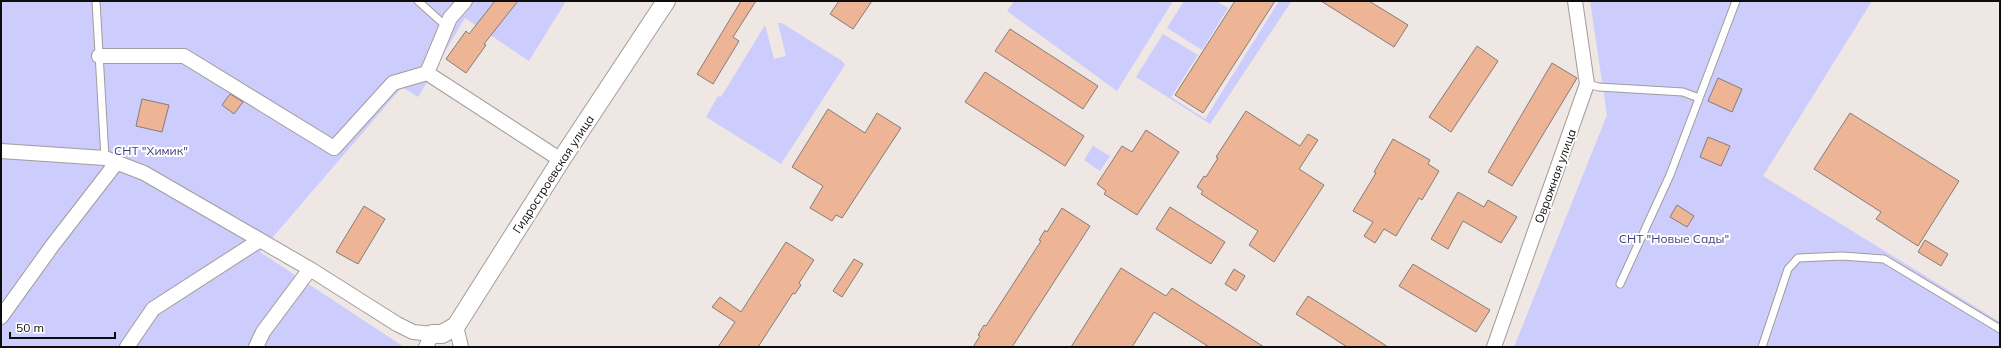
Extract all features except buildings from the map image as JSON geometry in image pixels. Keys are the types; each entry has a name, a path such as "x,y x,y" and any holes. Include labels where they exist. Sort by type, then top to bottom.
{"street":[{"path":"427,73 450,18 465,1"},
{"name":"Гидростроевская улица","path":"456,326 561,160 666,1"},
{"name":"Овражная улица","path":"1494,347 1587,84 1575,1"},
{"path":"99,56 184,56 334,148 392,83 427,73 561,160"},
{"path":"1,151 111,160 144,173 310,269 397,324 429,341 456,326 461,347"},
{"path":"1,317 111,160"},
{"path":"127,347 153,309 260,240"},
{"path":"256,347 263,332 310,269"}],"lane":[{"path":"96,1 99,56 111,160"},
{"path":"418,1 446,27"},
{"path":"1620,284 1670,175 1736,1"},
{"path":"1587,84 1599,87 1683,92 1699,98"},
{"path":"1762,347 1788,269 1798,258 1842,256 1884,260 2000,330"}],"green space":[{"name":"СНТ \"Химик\"","path":"1,1 566,1 529,61 465,18 418,97 402,87 260,252 404,347 1,347"},
{"path":"1014,1 1173,1 1117,91 1007,11"},
{"path":"1184,1 1216,1 1228,8 1202,50 1167,28"},
{"path":"1279,1 1291,2 1210,124 1136,77 1163,34 1198,55 1171,97 1205,119"},
{"name":"СНТ \"Новые Сады\"","path":"1590,1 1872,1 1763,176 2000,322 2000,347 1514,347 1607,115"},
{"path":"778,23 782,23 842,61 845,65 781,164 706,117 718,96 721,97 765,25 774,59 786,56"},
{"path":"1093,146 1110,156 1100,171 1084,160"}]}
